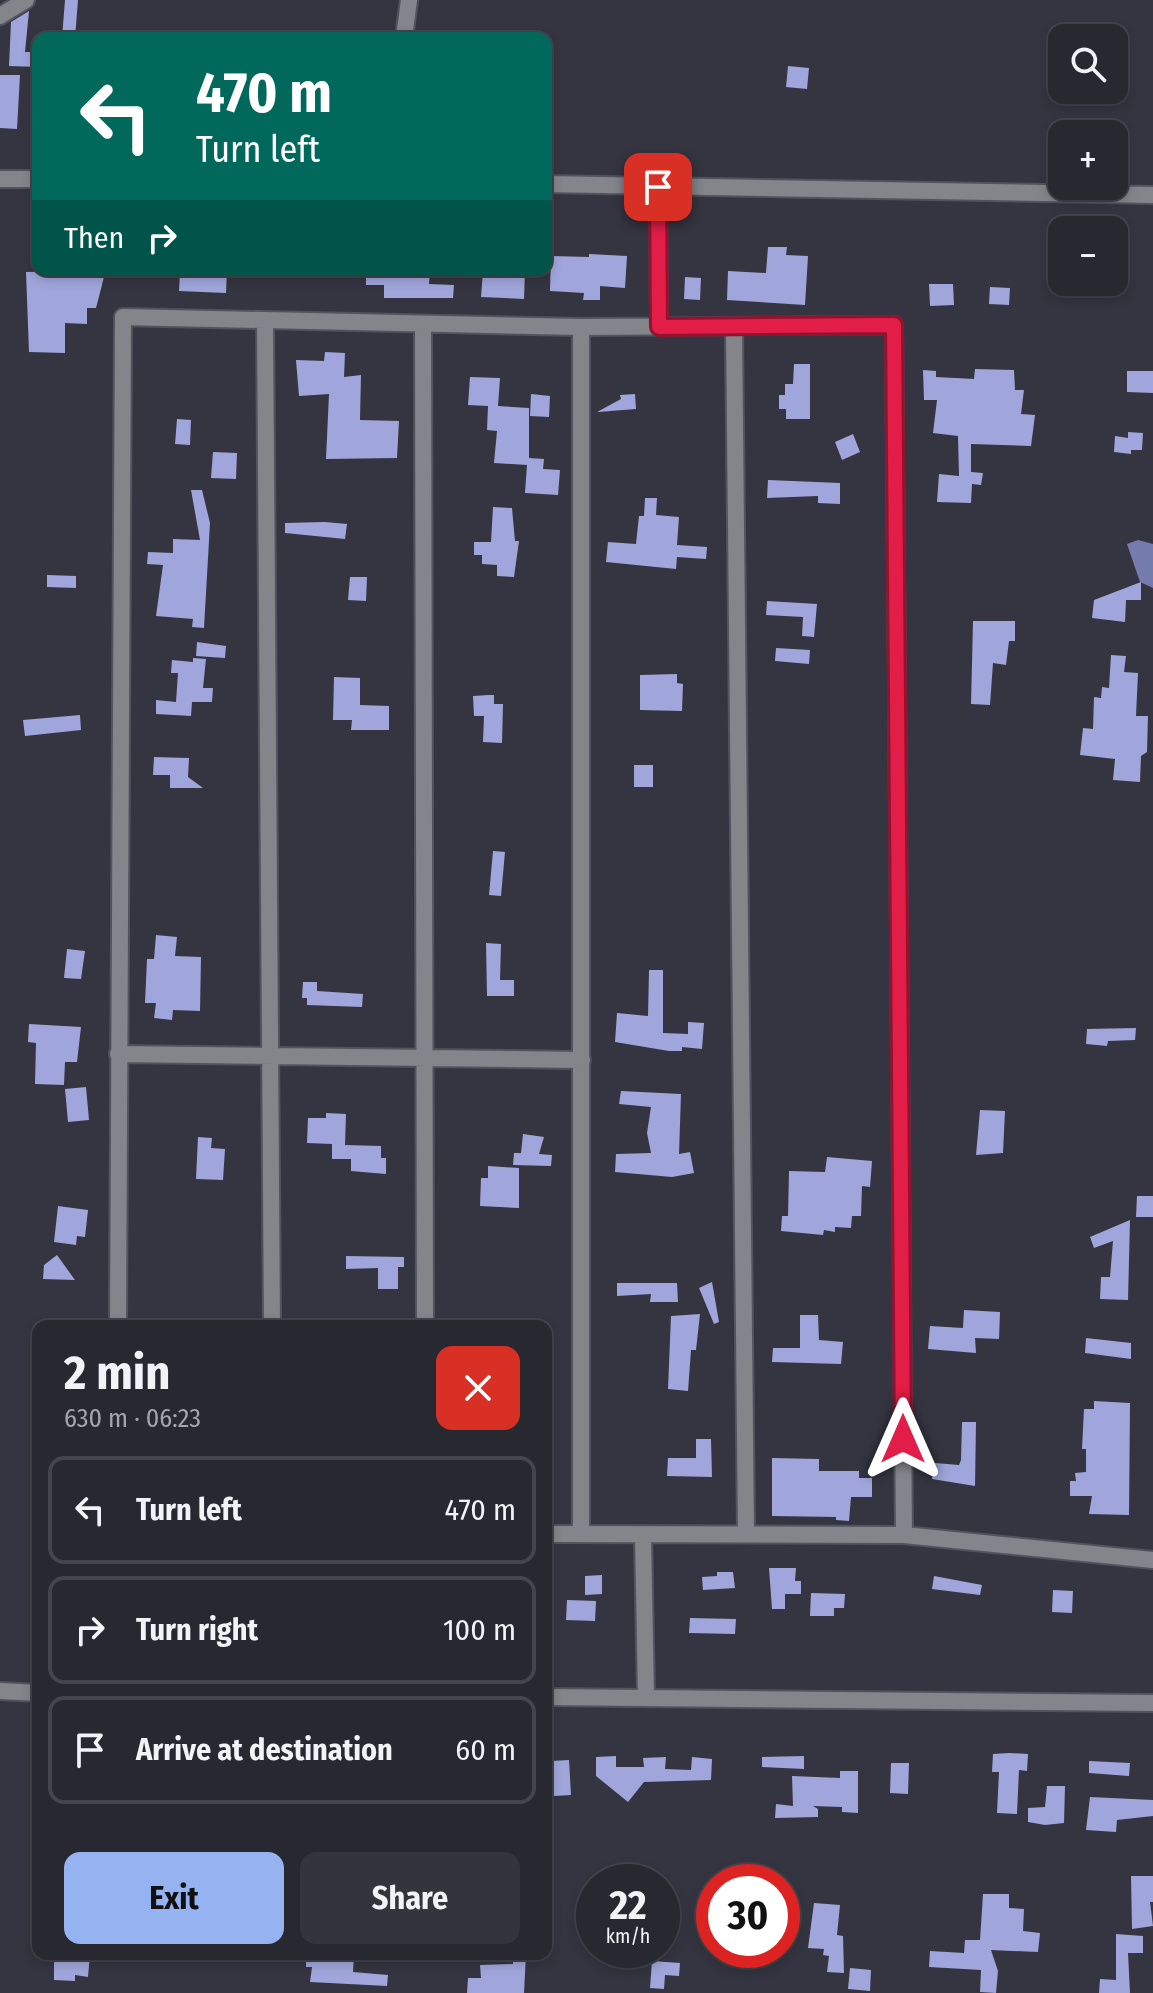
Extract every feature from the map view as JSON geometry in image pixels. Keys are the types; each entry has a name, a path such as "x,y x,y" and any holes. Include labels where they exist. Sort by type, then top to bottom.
{"street":[{"path":"0,16 26,0"},
{"path":"405,32 409,0"},
{"path":"0,179 32,179"},
{"path":"552,184 1152,192"},
{"path":"658,187 659,327"},
{"path":"118,1320 123,317 581,327 894,325 904,1535"},
{"path":"265,320 272,1320"},
{"path":"423,324 425,1320"},
{"path":"734,326 746,1534"},
{"path":"581,327 581,1534"},
{"path":"118,1054 582,1060"},
{"path":"552,1534 904,1535 1153,1560"},
{"path":"643,1535 646,1697"},
{"path":"0,1691 32,1693"},
{"path":"552,1697 1153,1703"}],"water":[{"path":"1138,540 1153,544 1153,588 1140,582 1127,544"}],"building":[{"path":"65,0 78,0 75,32 62,32"},
{"path":"29,11 25,52 32,52 32,67 9,66 11,22"},
{"path":"788,66 809,68 807,89 786,87"},
{"path":"0,75 20,75 17,129 0,128"},
{"path":"768,247 787,247 786,255 808,256 805,305 727,300 728,271 766,273"},
{"path":"589,254 627,256 625,288 600,286 600,300 583,300 584,293 550,291 552,256 589,257"},
{"path":"26,272 32,272 32,276 104,277 96,308 87,308 87,324 65,323 65,353 29,352"},
{"path":"180,276 227,276 226,293 179,291"},
{"path":"366,276 430,276 429,284 454,285 453,298 384,298 384,285 366,285"},
{"path":"483,276 525,276 524,299 481,297"},
{"path":"685,277 701,278 700,300 684,299"},
{"path":"929,284 953,284 954,305 930,306"},
{"path":"990,287 1010,288 1009,305 989,304"},
{"path":"325,352 345,353 344,377 361,375 360,420 399,421 397,458 326,459 329,394 299,396 296,360 324,361"},
{"path":"794,364 810,364 810,419 786,419 786,409 779,409 779,395 785,395 785,384 793,384"},
{"path":"975,369 1014,370 1015,390 1024,390 1021,414 1035,415 1031,446 971,444 971,472 983,473 981,485 972,484 971,503 937,502 939,474 959,476 958,436 933,433 937,400 924,400 923,370 936,371 936,377 974,379"},
{"path":"1127,371 1153,371 1153,393 1127,392"},
{"path":"470,377 500,378 498,406 529,408 529,458 544,459 543,469 560,470 558,495 525,493 527,465 494,463 497,431 487,430 488,406 468,405"},
{"path":"531,394 550,396 549,417 530,416"},
{"path":"635,394 636,409 597,412 621,399 620,395"},
{"path":"177,419 191,420 190,445 175,444"},
{"path":"1128,432 1143,433 1142,450 1131,450 1131,454 1114,452 1115,436 1128,438"},
{"path":"853,434 860,452 842,460 835,442"},
{"path":"213,452 237,453 236,479 211,478"},
{"path":"768,480 840,483 840,504 818,503 818,496 767,498"},
{"path":"191,490 202,490 210,523 204,628 192,627 193,619 156,616 163,565 147,564 148,552 173,553 173,539 200,540"},
{"path":"645,498 657,498 656,515 679,517 677,545 707,547 706,559 677,557 676,569 606,562 608,542 636,544 639,516 644,516"},
{"path":"493,507 512,508 515,541 519,541 514,577 497,576 497,565 482,564 482,555 474,555 474,542 491,542"},
{"path":"285,523 347,524 345,539 285,533"},
{"path":"47,575 76,576 76,588 47,587"},
{"path":"350,577 367,577 366,601 348,600"},
{"path":"1141,582 1141,600 1126,600 1125,622 1092,618 1094,600"},
{"path":"767,601 817,604 814,637 802,636 803,617 766,615"},
{"path":"973,621 1015,621 1015,641 1009,641 1006,665 993,663 990,705 971,704"},
{"path":"197,642 226,646 225,658 196,656"},
{"path":"776,648 810,650 809,664 775,661"},
{"path":"1111,655 1126,656 1124,672 1138,673 1136,716 1148,716 1147,752 1141,756 1140,782 1113,780 1115,759 1080,755 1083,728 1093,729 1094,697 1101,698 1102,687 1109,688"},
{"path":"193,658 206,659 203,688 213,688 212,702 192,702 191,716 156,714 156,700 176,702 178,673 171,673 172,660 193,662"},
{"path":"677,674 677,683 683,684 682,711 640,710 640,675"},
{"path":"334,677 360,678 360,705 389,706 389,730 351,730 352,720 333,720"},
{"path":"494,695 494,704 503,704 502,743 483,742 484,716 474,716 473,696"},
{"path":"80,715 81,730 25,736 23,720"},
{"path":"154,757 189,758 188,777 203,788 170,788 170,775 153,775"},
{"path":"634,765 653,765 653,787 634,787"},
{"path":"493,851 505,852 501,896 489,895"},
{"path":"156,935 177,937 175,956 201,957 200,1011 173,1010 172,1020 154,1018 156,1003 145,1003 147,959 154,959"},
{"path":"486,943 501,944 500,980 514,980 514,996 487,996"},
{"path":"67,949 85,951 81,979 64,978"},
{"path":"649,970 663,970 663,1033 688,1034 688,1022 704,1023 702,1049 682,1047 682,1051 669,1051 615,1042 617,1013 648,1016"},
{"path":"303,982 317,982 317,991 363,994 362,1007 307,1005 307,998 302,998"},
{"path":"29,1024 81,1027 77,1062 65,1062 64,1085 35,1084 36,1043 28,1042"},
{"path":"1136,1028 1135,1040 1108,1041 1107,1046 1086,1044 1087,1029"},
{"path":"86,1087 89,1120 68,1122 65,1089"},
{"path":"621,1091 681,1094 679,1154 690,1152 694,1173 672,1177 615,1172 616,1154 651,1153 647,1133 651,1107 619,1104"},
{"path":"980,1110 1005,1111 1003,1153 976,1155"},
{"path":"326,1113 346,1114 345,1145 381,1146 381,1158 386,1158 386,1174 351,1171 351,1159 332,1159 332,1144 307,1143 308,1118 326,1118"},
{"path":"523,1134 544,1137 539,1154 552,1155 551,1166 513,1165 514,1153 521,1153"},
{"path":"198,1137 212,1138 211,1148 225,1149 223,1180 196,1179"},
{"path":"827,1157 872,1161 870,1187 862,1186 861,1216 852,1216 851,1228 835,1227 835,1232 824,1230 823,1235 781,1231 782,1216 788,1216 789,1171 825,1172"},
{"path":"488,1166 519,1168 519,1208 480,1206 481,1178 488,1178"},
{"path":"1137,1196 1153,1196 1153,1217 1136,1217"},
{"path":"58,1206 88,1210 85,1237 77,1236 76,1245 54,1242"},
{"path":"1130,1220 1128,1300 1100,1299 1101,1277 1110,1277 1113,1241 1094,1248 1090,1237"},
{"path":"57,1255 75,1280 43,1279 44,1265"},
{"path":"346,1256 404,1257 404,1267 398,1267 398,1289 378,1289 378,1268 346,1269"},
{"path":"712,1282 719,1322 714,1324 699,1288"},
{"path":"617,1283 677,1283 678,1302 650,1302 651,1294 617,1296"},
{"path":"964,1310 1000,1312 999,1339 975,1338 976,1353 928,1349 930,1326 963,1328"},
{"path":"700,1314 696,1350 691,1350 688,1391 668,1389 671,1316"},
{"path":"800,1315 818,1315 819,1340 843,1342 841,1364 772,1362 773,1348 800,1348"},
{"path":"1086,1338 1131,1343 1131,1359 1085,1353"},
{"path":"1094,1401 1130,1403 1129,1515 1089,1514 1092,1496 1070,1496 1070,1481 1076,1481 1075,1473 1086,1472 1086,1449 1082,1449 1084,1409 1094,1409"},
{"path":"962,1422 976,1422 975,1486 932,1479 935,1463 959,1465"},
{"path":"696,1439 711,1439 712,1477 667,1476 668,1458 696,1458"},
{"path":"772,1458 819,1459 819,1471 859,1471 859,1478 872,1478 872,1497 851,1497 849,1521 836,1520 836,1517 772,1516"},
{"path":"769,1568 796,1568 795,1581 801,1581 801,1594 785,1594 785,1609 772,1609"},
{"path":"717,1572 733,1572 735,1588 703,1590 702,1577 717,1576"},
{"path":"602,1575 602,1594 585,1595 585,1576"},
{"path":"934,1576 982,1585 980,1595 932,1589"},
{"path":"1053,1590 1073,1591 1072,1613 1052,1612"},
{"path":"811,1593 845,1594 844,1608 834,1608 834,1616 810,1616"},
{"path":"567,1600 596,1601 595,1621 566,1620"},
{"path":"690,1618 736,1619 735,1634 689,1633"},
{"path":"993,1754 1028,1754 1027,1771 1019,1770 1017,1814 997,1813 999,1772 992,1772"},
{"path":"616,1756 616,1767 644,1767 643,1758 666,1757 665,1769 691,1770 692,1757 712,1759 711,1780 644,1782 628,1802 596,1776 596,1757"},
{"path":"804,1756 804,1769 762,1767 762,1757"},
{"path":"569,1760 571,1795 554,1796 552,1761"},
{"path":"1089,1761 1130,1763 1129,1776 1089,1773"},
{"path":"891,1763 909,1763 908,1794 890,1793"},
{"path":"840,1771 858,1771 858,1813 842,1812 842,1807 813,1806 818,1809 818,1817 775,1818 776,1804 793,1806 792,1776 840,1778"},
{"path":"1047,1786 1065,1786 1064,1823 1045,1825 1028,1822 1028,1808 1045,1807"},
{"path":"1090,1797 1153,1800 1153,1816 1117,1820 1116,1832 1086,1830"},
{"path":"1131,1876 1153,1876 1153,1902 1150,1902 1153,1926 1132,1929"},
{"path":"983,1894 1009,1894 1009,1908 1024,1909 1023,1931 1040,1933 1038,1952 991,1950 998,1971 996,1993 980,1992 981,1970 929,1967 930,1951 964,1953 965,1940 980,1940"},
{"path":"814,1903 840,1905 837,1935 843,1936 844,1973 827,1972 829,1956 823,1955 824,1949 808,1948"},
{"path":"1116,1934 1143,1936 1143,1953 1128,1953 1130,1993 1099,1993 1100,1979 1116,1980"},
{"path":"54,1960 89,1960 88,1977 75,1975 75,1981 54,1980"},
{"path":"306,1960 354,1960 353,1972 388,1975 387,1986 310,1982 312,1967 306,1967"},
{"path":"513,1960 526,1960 524,1993 467,1993 468,1978 481,1978 480,1965 513,1964"},
{"path":"651,1968 680,1968 679,1976 665,1975 664,1989 650,1988"},
{"path":"850,1968 871,1970 870,1991 848,1989"}],"route":[{"path":"658,187 659,327 894,325 903,1439"}]}
